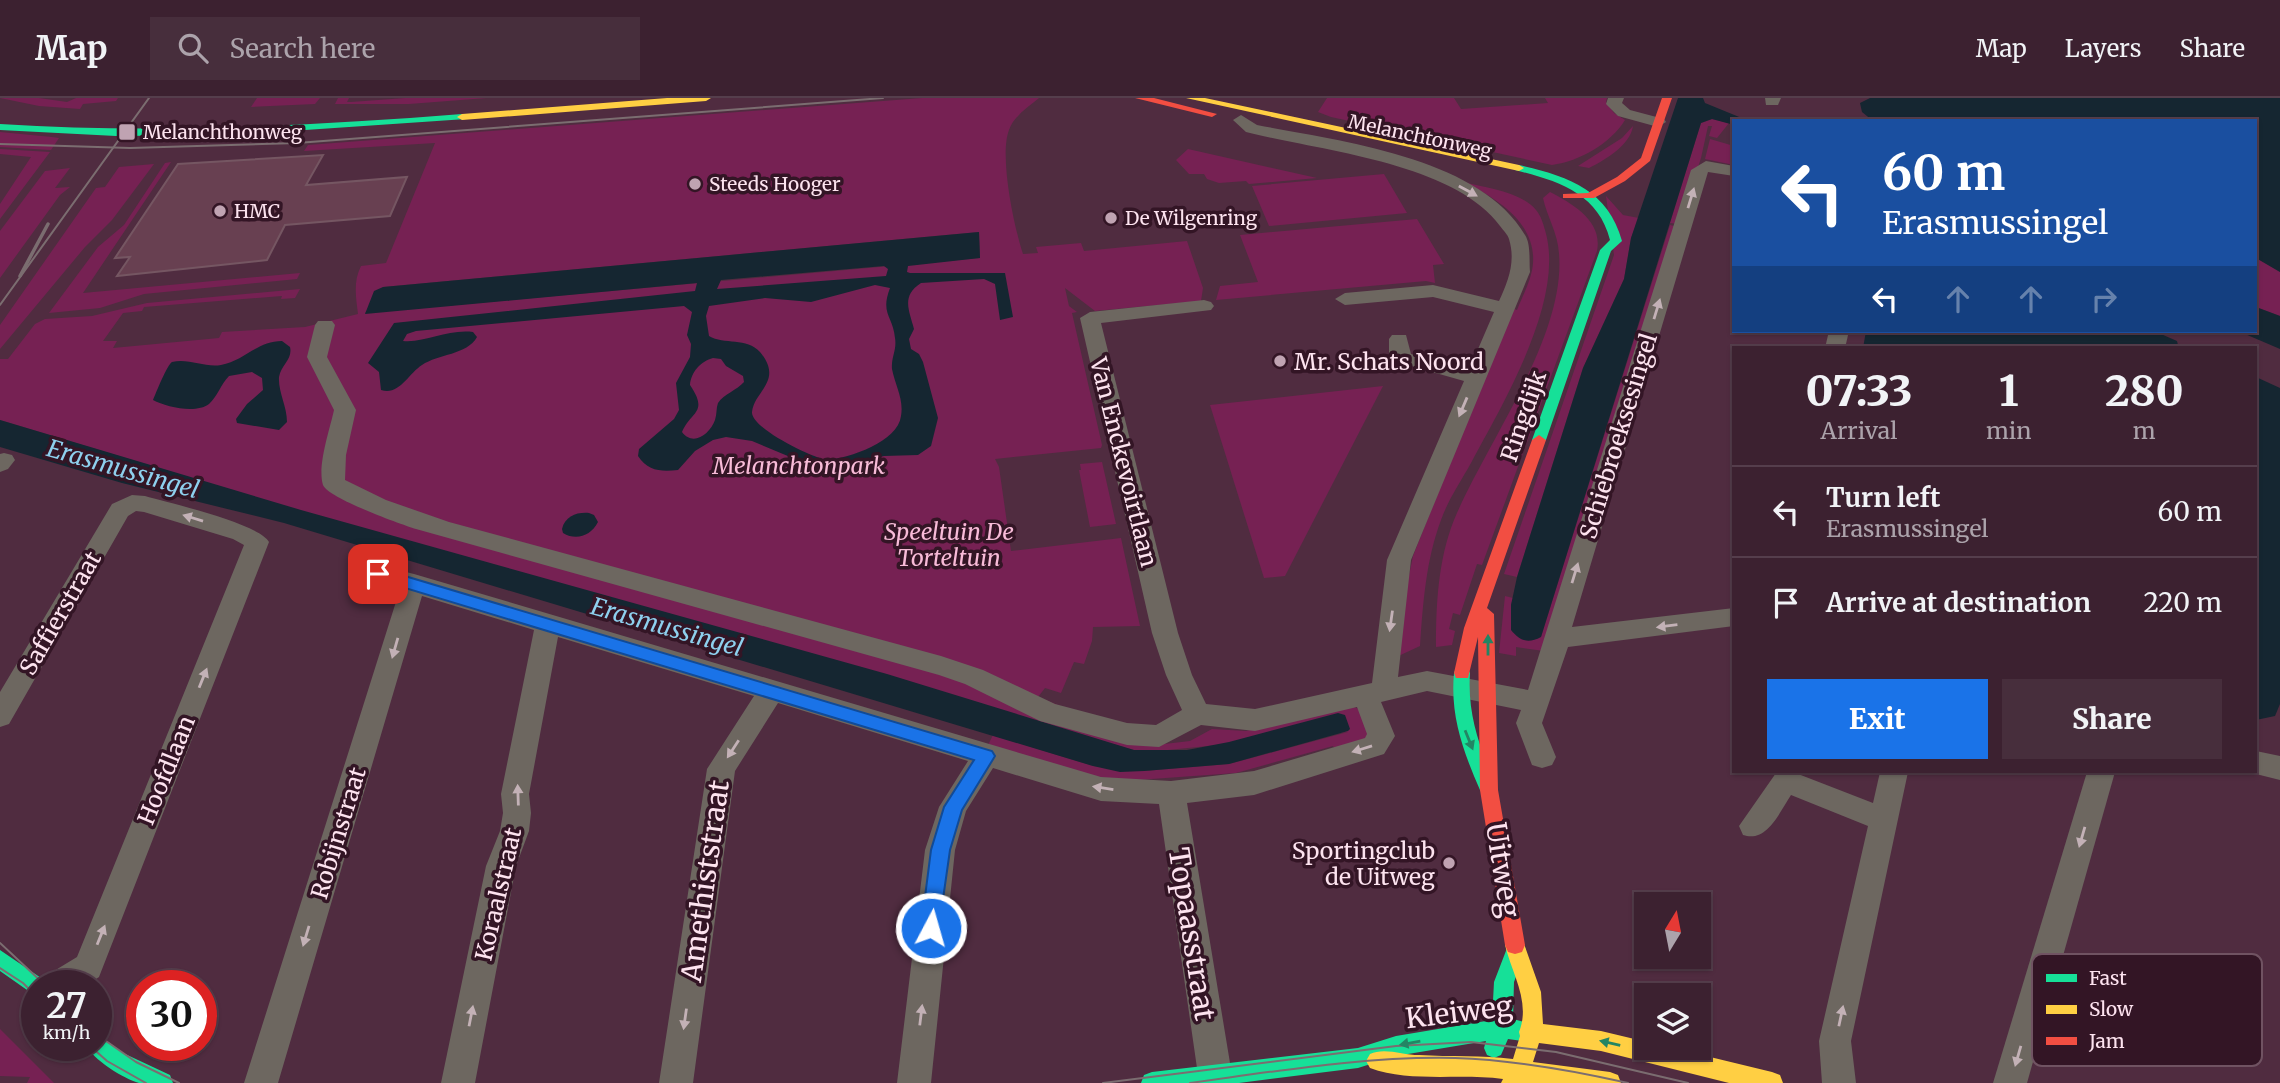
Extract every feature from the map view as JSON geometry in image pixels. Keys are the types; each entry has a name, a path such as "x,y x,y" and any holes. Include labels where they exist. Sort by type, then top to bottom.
{"street":[{"path":"0,116 108,124 235,124 580,98"},
{"path":"0,128 164,134 281,130 706,98"},
{"name":"Melanchtonweg","path":"1140,98 1571,191"},
{"name":"Melanchtonweg","path":"1191,98 1524,169 1571,191"},
{"path":"1616,98 1614,104 1630,115 1653,121"},
{"path":"1571,191 1590,195 1622,179 1646,159 1655,98"},
{"path":"1571,191 1632,156 1667,98"},
{"path":"378,574 1101,789 1171,793 1254,783 1374,746 1381,736 1375,693 1386,661 1399,559 1521,272 1521,242 1508,221 1484,200 1447,180 1412,166 1252,129 1241,120"},
{"name":"Schiebroeksesingel","path":"1536,702 1558,639 1561,619 1700,170 1706,166 1732,171"},
{"path":"1571,191 1597,223 1606,250"},
{"name":"Ringdijk","path":"1474,690 1462,662 1471,624 1485,597 1606,250 1616,241 1614,226 1590,195"},
{"path":"1345,299 1433,291 1506,309"},
{"name":"Van Enckevoirtlaan","path":"1198,714 1181,684 1157,601 1112,421 1090,318 1204,306"},
{"path":"326,325 317,357 345,410 334,456 334,484 350,495 409,518 655,589 941,666 974,677 1049,713 1127,734 1158,736 1198,714 1255,720 1427,681 1536,702 1529,723 1542,757"},
{"path":"1399,339 1399,355 1404,358 1476,378"},
{"name":"Hoofdlaan","path":"83,970 88,967 257,542 241,533 145,503 132,503 120,510"},
{"name":"Saffierstraat","path":"0,716 120,510"},
{"name":"Robijnstraat","path":"261,1083 414,583"},
{"name":"Ringdijk","path":"1474,690 1488,635 1485,597"},
{"path":"1558,639 1732,617"},
{"name":"Koraalstraat","path":"458,1083 501,866 511,847 518,808 515,794 548,623"},
{"name":"Uitweg","path":"1474,690 1464,729 1489,790"},
{"name":"Uitweg","path":"1474,690 1516,950 1532,996 1532,1030 1517,1076"},
{"name":"Amethiststraat","path":"676,1083 721,769 771,692"},
{"path":"914,1083 940,850 953,807 986,756"},
{"path":"2257,763 2280,768"},
{"path":"1839,1083 1835,1041 1894,773"},
{"path":"2048,954 2101,773"},
{"path":"1753,826 1786,781 1883,820"},
{"name":"Topaasstraat","path":"1171,793 1214,1075"},
{"path":"0,944 3,960 21,974"},
{"name":"Uitweg","path":"1477,1083 1502,1028 1504,982 1516,950"},
{"path":"2010,1083 2032,1008"},
{"name":"Kleiweg","path":"1152,1083 1359,1058 1396,1045 1502,1028 1601,1041 1771,1083"},
{"path":"112,1057 151,1081"},
{"path":"1359,1058 1400,1080"},
{"name":"Kleiweg","path":"1359,1058 1417,1066 1486,1066 1517,1076 1610,1083"}],"green space":[{"path":"0,98 39,98 67,102 76,98 118,98 116,101 83,104 80,109 39,106"},
{"path":"257,98 320,98 315,104 251,107"},
{"path":"338,98 349,98 347,102 351,102 405,98 487,98 409,104 335,104"},
{"name":"Melanchtonpark","path":"922,98 1039,98 1014,120 1006,142 1009,192 1023,254 1038,253 1036,247 1081,243 1084,251 1187,241 1203,288 1201,301 1095,311 1065,288 1069,306 1077,312 1072,313 1101,448 995,459 999,467 1011,551 1121,538 1140,626 1093,627 1092,641 1084,664 1074,662 1061,693 1045,688 1038,697 1156,745 1190,741 1212,729 1246,731 1348,705 1362,710 1374,728 1365,742 1336,751 1333,746 1236,773 1123,781 1095,776 988,745 993,735 1093,766 1144,771 1229,764 1348,732 1148,752 1134,750 1048,726 927,701 0,420 0,359 8,359 35,324 45,319 92,316 147,303 300,289 295,298 281,299 282,296 144,307 142,311 123,313 103,341 117,341 113,348 219,338 222,332 305,327 358,314 358,272 361,266 386,263 435,143 304,151 308,145","holes":["979,232 980,258 365,313 383,287"]},
{"path":"1327,98 1454,98 1461,109 1548,103 1545,98 1607,98 1606,102 1614,113 1625,120 1603,144 1573,160 1552,165 1331,117 1318,112"},
{"path":"1712,119 1729,123 1717,138 1709,136 1712,126 1708,126 1701,158 1679,224 1670,223 1701,123"},
{"path":"1633,126 1623,145 1610,156 1589,168 1578,166 1622,138"},
{"path":"0,132 59,138 51,150 0,147"},
{"path":"1710,139 1732,145 1732,165 1705,159"},
{"path":"0,149 50,152 0,219 0,204 31,157 0,154"},
{"path":"1188,149 1317,178 1249,184 1246,181 1219,183 1207,179 1204,174 1189,174 1176,160"},
{"path":"171,162 83,293 300,273 297,279 144,294 100,308 49,313 98,247 124,225 165,163"},
{"path":"154,164 112,220 85,247 0,349 0,325 96,188 105,187 119,167"},
{"path":"70,168 55,188 70,187 60,195 0,278 0,231 45,171"},
{"path":"1384,174 1407,213 1269,226 1252,186"},
{"path":"1463,182 1512,194 1536,210 1545,230 1549,257 1547,287 1528,350 1514,381 1441,520 1429,566 1420,646 1392,659 1413,556 1511,308 1517,310 1527,287 1533,263 1532,248 1521,223 1500,203"},
{"path":"1550,192 1577,208 1591,222 1598,240 1597,251 1482,565 1477,564 1460,615 1453,613 1449,629 1455,631 1452,645 1436,647 1439,583 1444,551 1454,520 1521,390 1550,320 1558,286 1559,254 1557,239 1543,198"},
{"path":"1606,196 1623,215 1639,218 1631,238 1624,279 1583,368 1517,577 1504,574 1614,255"},
{"path":"1417,219 1444,264 1433,265 1435,283 1426,281 1216,300 1220,286 1258,282 1240,235"},
{"path":"1670,225 1678,227 1544,651 1516,647 1516,656 1499,653 1505,596 1513,598 1511,605 1541,637"},
{"path":"2257,259 2280,272 2280,316 2257,307"},
{"path":"1383,386 1285,576 1264,578 1210,405"},
{"path":"1102,462 1116,524 1090,527 1080,464"},
{"path":"0,1029 21,1050 21,1061 32,1061 54,1083 27,1083 30,1077 0,1076"}],"water":[{"path":"1678,98 1703,98 1705,103 1744,119 1732,119 1732,124 1712,119 1701,123 1541,637 1525,640 1511,630 1511,605 1517,577 1583,368 1624,279 1631,238"},
{"path":"1870,98 2280,98 2280,272 2257,259 2257,119 1871,119 1862,112 1860,103"},
{"path":"979,232 980,258 908,266 907,272 1005,273 1013,317 1000,320 995,284 984,279 921,283 911,293 908,304 914,329 909,339 911,349 919,354 923,362 938,418 931,446 918,455 884,456 830,470 819,469 752,441 726,437 713,440 695,451 678,470 666,471 651,468 638,456 639,449 674,419 679,410 676,383 690,357 691,344 687,335 692,312 684,306 416,331 407,334 403,341 463,332 473,332 477,337 459,351 422,365 393,390 381,390 379,372 368,363 394,323 695,291 697,283 365,314 374,291 383,287","holes":["884,266 888,269 886,276 717,289 721,280","875,285 890,288 886,304 894,331 892,369 901,404 898,425 891,434 871,447 827,460 783,441 754,419 754,405 769,378 767,362 760,352 749,344 709,336 706,316 709,306 765,298 811,302","713,358 721,359 726,366 743,376 744,382 718,403 715,420 709,430 701,437 691,438 682,432 698,407 690,385 692,376 704,362"]},
{"path":"2257,307 2280,316 2280,349 2243,333 2257,333"},
{"path":"1866,333 2159,333 2177,341 2180,346 1863,346"},
{"path":"282,341 290,347 290,351 279,377 287,422 279,430 237,423 236,419 247,404 263,390 262,378 252,372 229,376 212,401 197,409 165,405 153,400 172,362 221,365 237,360 265,344"},
{"path":"2257,377 2280,388 2280,704 2275,716 2257,720"},
{"name":"Erasmussingel","path":"0,420 301,510 887,674 1134,750 1187,750 1229,742 1338,713 1345,715 1350,729 1229,764 1120,772 1093,766 284,523 122,483 0,447"},
{"path":"580,513 594,515 598,522 591,531 578,537 563,533 562,529 569,518"}],"building":[{"name":"HMC","path":"323,155 306,185 407,177 390,216 285,225 267,260 117,276 130,257 115,258 178,164"}],"tram line":[{"path":"113,147 149,98"},
{"path":"113,147 297,143 883,98"},
{"path":"0,144 113,147"},
{"path":"0,305 113,147"},
{"path":"0,943 29,970"},
{"path":"0,968 21,982"},
{"path":"1103,1083 1396,1046 1471,1042 1556,1052 1688,1083"},
{"path":"112,1045 136,1062 179,1083"},
{"path":"1190,1083 1289,1069 1422,1058 1455,1058 1542,1066 1628,1083"},
{"path":"107,1061 146,1083"}],"railway":[{"path":"20,276 48,224"}],"traffic: fast":[{"path":"0,127 116,133 231,132 462,117"},
{"path":"1519,168 1551,177 1581,190 1604,211 1612,225 1616,241 1606,250 1539,440"},
{"path":"1462,673 1463,719 1471,747 1489,790"},
{"path":"1494,1048 1502,1028 1504,982 1516,950"},
{"path":"0,959 21,975"},
{"path":"1152,1083 1358,1058 1396,1046 1502,1028 1529,1032"},
{"path":"112,1057 162,1083"}],"traffic: slow":[{"path":"462,117 706,98"},
{"path":"1191,98 1519,168"},
{"path":"1512,1083 1527,1051 1534,1015 1531,992 1515,945"},
{"path":"1529,1032 1601,1041 1772,1083"},
{"path":"1377,1061 1417,1066 1486,1066 1610,1083"}],"traffic: jam":[{"path":"1140,98 1212,114"},
{"path":"1567,196 1590,196 1621,179 1646,159 1667,98"},
{"path":"1462,673 1472,628 1539,440"},
{"path":"1486,614 1489,790 1515,945"}],"place":[{"name":"Melanchthonweg","path":"127,132"},
{"name":"Steeds Hooger","path":"695,184"},
{"name":"HMC","path":"220,211"},
{"name":"De Wilgenring","path":"1111,218"},
{"name":"Mr. Schats Noord","path":"1280,361"},
{"name":"Sportingclub de Uitweg","path":"1449,863"}],"route":[{"path":"378,574 986,756 953,807 940,850 931,928"}],"park label":[{"name":"Speeltuin De Torteltuin","path":"949,544"}]}
